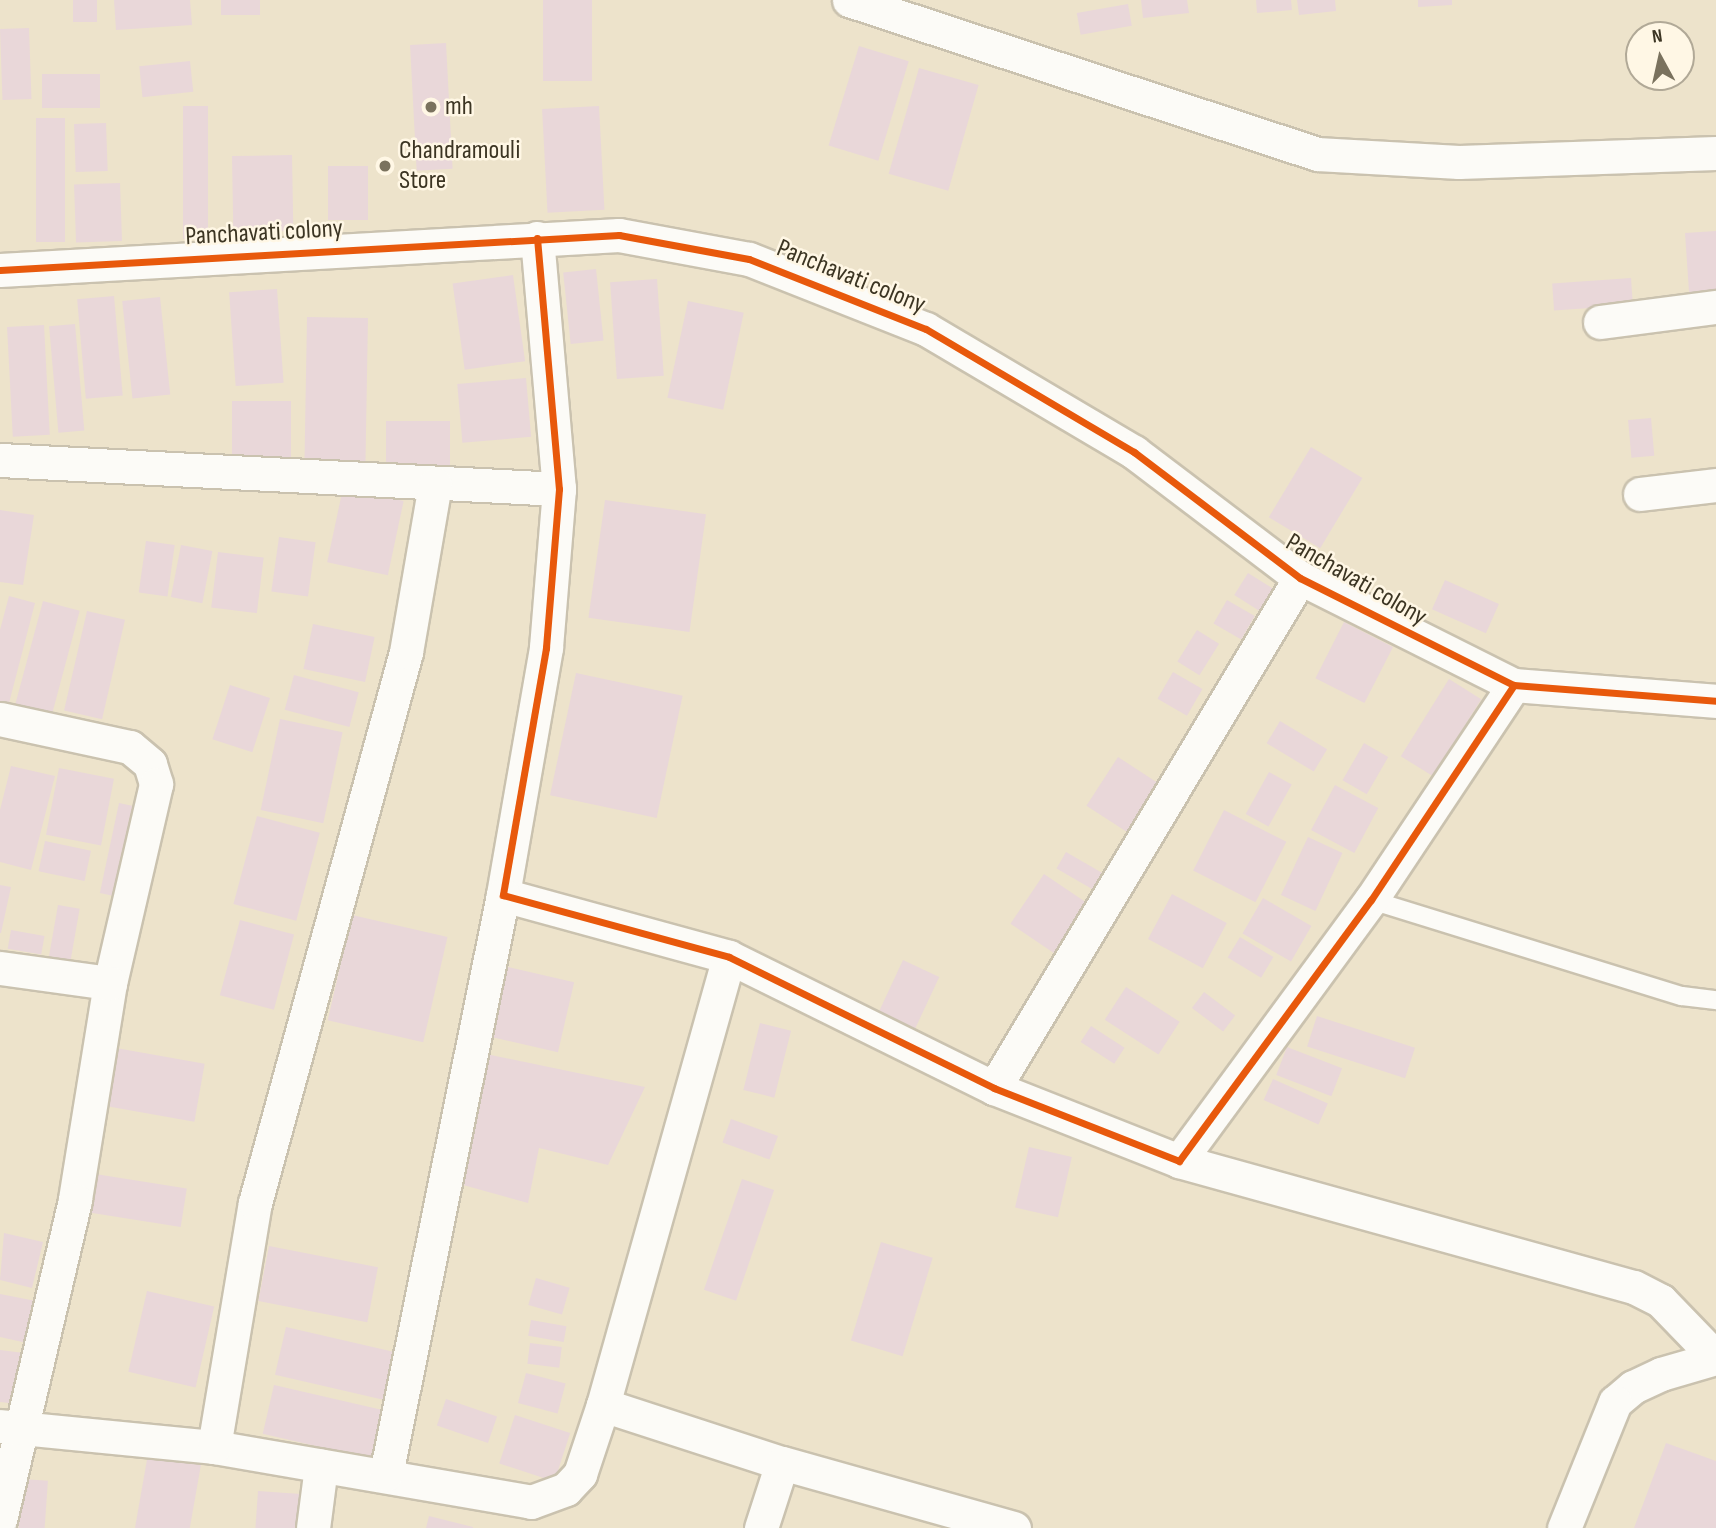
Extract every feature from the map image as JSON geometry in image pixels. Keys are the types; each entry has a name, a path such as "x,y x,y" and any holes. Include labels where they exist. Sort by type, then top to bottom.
{"street":[{"path":"849,0 1317,154 1459,162 1716,153"},
{"name":"Panchavati colony","path":"0,270 619,235 749,260 926,329 1133,452 1300,578 1514,685 1716,701"},
{"path":"386,1474 503,895 546,648 559,489 537,238"},
{"path":"1600,322 1716,307"},
{"path":"0,460 559,489"},
{"path":"214,1447 255,1203 406,652 435,484"},
{"path":"1640,494 1716,485"},
{"path":"994,1088 1300,578"},
{"path":"1179,1161 1371,900 1514,685"},
{"path":"0,719 130,747 150,764 156,802 110,983 75,1200 10,1427 0,1519"},
{"path":"503,895 729,957 994,1088 1179,1161 1634,1287 1661,1301 1716,1359 1661,1374 1633,1387 1615,1402 1564,1528"},
{"path":"10,1427 214,1447 321,1466 386,1474 513,1500 546,1500 566,1489 580,1474 603,1405 729,957"},
{"path":"0,968 110,983"},
{"path":"603,1405 782,1463 1014,1528"},
{"path":"761,1528 782,1463"},
{"path":"313,1528 321,1466"}],"lane":[{"path":"1371,900 1682,996 1716,1000"}],"building":[{"path":"73,0 97,0 97,22 73,22"},
{"path":"114,0 190,0 192,25 116,30"},
{"path":"221,0 260,0 260,15 221,15"},
{"path":"543,0 592,0 592,81 543,81"},
{"path":"1141,0 1187,0 1189,13 1143,18"},
{"path":"1256,0 1291,0 1292,10 1257,13"},
{"path":"1297,0 1335,0 1336,11 1299,15"},
{"path":"1418,0 1452,0 1452,5 1418,7"},
{"path":"1128,4 1132,26 1081,35 1077,13"},
{"path":"29,28 31,99 2,100 0,29"},
{"name":"mh","path":"446,43 453,169 417,171 410,45"},
{"path":"859,46 909,61 878,161 829,145"},
{"path":"190,61 193,92 143,97 139,66"},
{"path":"919,68 979,85 948,191 889,174"},
{"path":"42,74 100,74 100,108 42,108"},
{"path":"183,106 208,106 208,239 183,239"},
{"path":"599,106 604,210 548,213 542,109"},
{"path":"36,118 65,118 65,242 36,242"},
{"path":"106,123 108,171 76,172 74,124"},
{"path":"292,155 293,231 233,232 232,156"},
{"path":"328,166 368,166 368,220 328,220"},
{"path":"120,183 122,241 76,243 74,185"},
{"path":"1716,231 1716,304 1690,306 1685,233"},
{"path":"596,269 604,341 571,344 563,272"},
{"path":"513,275 525,361 465,370 453,283"},
{"path":"1631,278 1633,305 1554,310 1552,284"},
{"path":"657,279 664,376 617,379 610,282"},
{"path":"277,289 284,383 236,386 229,292"},
{"path":"114,296 123,396 86,399 77,299"},
{"path":"160,297 170,394 132,398 122,301"},
{"path":"688,301 744,313 723,410 667,398"},
{"path":"307,317 368,318 365,468 304,467"},
{"path":"75,324 84,431 58,433 49,326"},
{"path":"44,325 50,435 13,437 7,327"},
{"path":"526,378 531,437 462,443 457,384"},
{"path":"232,401 291,401 291,462 232,462"},
{"path":"1651,418 1654,456 1631,458 1628,420"},
{"path":"386,421 450,421 450,473 386,473"},
{"path":"1311,447 1362,478 1320,548 1269,517"},
{"path":"343,488 404,501 388,575 327,562"},
{"path":"605,500 706,514 689,632 588,618"},
{"path":"0,510 34,515 23,585 0,582"},
{"path":"279,537 316,542 308,597 271,591"},
{"path":"146,541 175,545 167,597 139,592"},
{"path":"181,545 212,551 202,603 171,597"},
{"path":"218,552 264,558 257,613 211,608"},
{"path":"1248,573 1279,592 1265,614 1234,595"},
{"path":"1445,580 1499,604 1486,633 1432,609"},
{"path":"9,596 35,603 8,707 0,704 0,630"},
{"path":"1227,600 1255,616 1241,639 1214,623"},
{"path":"43,601 80,611 52,714 15,704"},
{"path":"87,611 125,620 102,719 64,710"},
{"path":"1344,622 1393,647 1364,703 1315,678"},
{"path":"313,624 375,637 365,682 303,669"},
{"path":"1197,630 1219,644 1199,675 1177,661"},
{"path":"1173,672 1202,689 1187,716 1158,699"},
{"path":"576,673 683,696 657,818 550,795"},
{"path":"294,675 359,692 349,727 285,710"},
{"path":"1449,679 1481,699 1433,776 1401,756"},
{"path":"230,685 270,698 252,752 212,739"},
{"path":"280,719 343,732 323,823 261,810"},
{"path":"1280,721 1327,749 1314,772 1267,743"},
{"path":"1364,743 1388,757 1367,794 1342,780"},
{"path":"1118,757 1163,786 1132,835 1086,806"},
{"path":"11,766 55,776 31,870 0,862 0,810"},
{"path":"59,768 114,779 101,845 46,835"},
{"path":"1269,772 1292,785 1268,827 1246,814"},
{"path":"1335,785 1378,808 1354,853 1311,830"},
{"path":"119,803 142,808 123,898 100,893"},
{"path":"1224,810 1286,842 1255,902 1193,871"},
{"path":"257,816 320,833 296,921 233,904"},
{"path":"1308,837 1342,853 1315,911 1281,895"},
{"path":"45,841 91,851 85,881 39,871"},
{"path":"1066,852 1103,873 1094,890 1056,868"},
{"path":"1044,874 1090,905 1056,954 1010,924"},
{"path":"0,885 11,887 1,933 0,933"},
{"path":"1172,894 1227,923 1203,968 1148,939"},
{"path":"1263,898 1311,926 1291,962 1242,934"},
{"path":"58,905 80,909 71,960 49,956"},
{"path":"352,915 447,937 423,1042 328,1020"},
{"path":"240,920 294,934 274,1010 220,995"},
{"path":"11,930 44,936 41,955 8,949"},
{"path":"1240,937 1273,957 1261,978 1228,958"},
{"path":"903,960 939,977 911,1037 875,1020"},
{"path":"504,966 574,982 558,1052 488,1036"},
{"path":"1126,987 1180,1022 1158,1055 1105,1020"},
{"path":"1204,992 1235,1015 1223,1031 1192,1008"},
{"path":"1317,1016 1415,1048 1405,1078 1307,1046"},
{"path":"760,1023 791,1031 774,1098 743,1090"},
{"path":"1091,1026 1125,1048 1114,1064 1081,1042"},
{"path":"1287,1047 1342,1068 1331,1096 1276,1075"},
{"path":"116,1048 205,1064 194,1122 106,1106"},
{"path":"486,1054 645,1087 608,1165 539,1148 528,1203 456,1183"},
{"path":"1273,1079 1328,1103 1318,1124 1264,1100"},
{"path":"731,1119 778,1136 769,1160 722,1142"},
{"path":"1029,1147 1072,1157 1058,1217 1015,1207"},
{"path":"89,1173 187,1188 181,1227 83,1212"},
{"path":"742,1179 774,1190 736,1301 704,1290"},
{"path":"4,1233 43,1242 32,1288 0,1280"},
{"path":"881,1242 933,1258 903,1356 851,1340"},
{"path":"269,1246 378,1267 367,1322 258,1301"},
{"path":"536,1278 570,1288 562,1315 528,1305"},
{"path":"147,1291 214,1307 196,1387 128,1372"},
{"path":"0,1294 36,1301 27,1343 0,1337"},
{"path":"531,1320 566,1326 564,1342 528,1336"},
{"path":"286,1327 402,1354 391,1402 275,1375"},
{"path":"530,1343 562,1347 559,1368 527,1364"},
{"path":"0,1350 24,1353 18,1404 0,1402"},
{"path":"526,1373 566,1384 558,1414 518,1403"},
{"path":"274,1385 389,1412 378,1460 263,1434"},
{"path":"446,1399 497,1417 488,1443 437,1425"},
{"path":"515,1415 570,1433 554,1481 499,1464"},
{"path":"1666,1443 1716,1461 1716,1528 1634,1528"},
{"path":"148,1454 201,1463 190,1528 135,1528"},
{"path":"22,1479 48,1481 45,1528 19,1528"},
{"path":"258,1491 301,1494 299,1528 255,1528"},
{"path":"429,1516 473,1527 473,1528 426,1528"}],"cycle path":[{"path":"0,270 619,235 749,259 926,329 1134,452 1300,578 1514,685 1716,701"},
{"path":"537,238 559,489 546,648 503,895 729,957 994,1088 1179,1161 1371,900 1514,685"}],"place":[{"name":"mh","path":"431,107"},
{"name":"Chandramouli Store","path":"385,166"}]}
